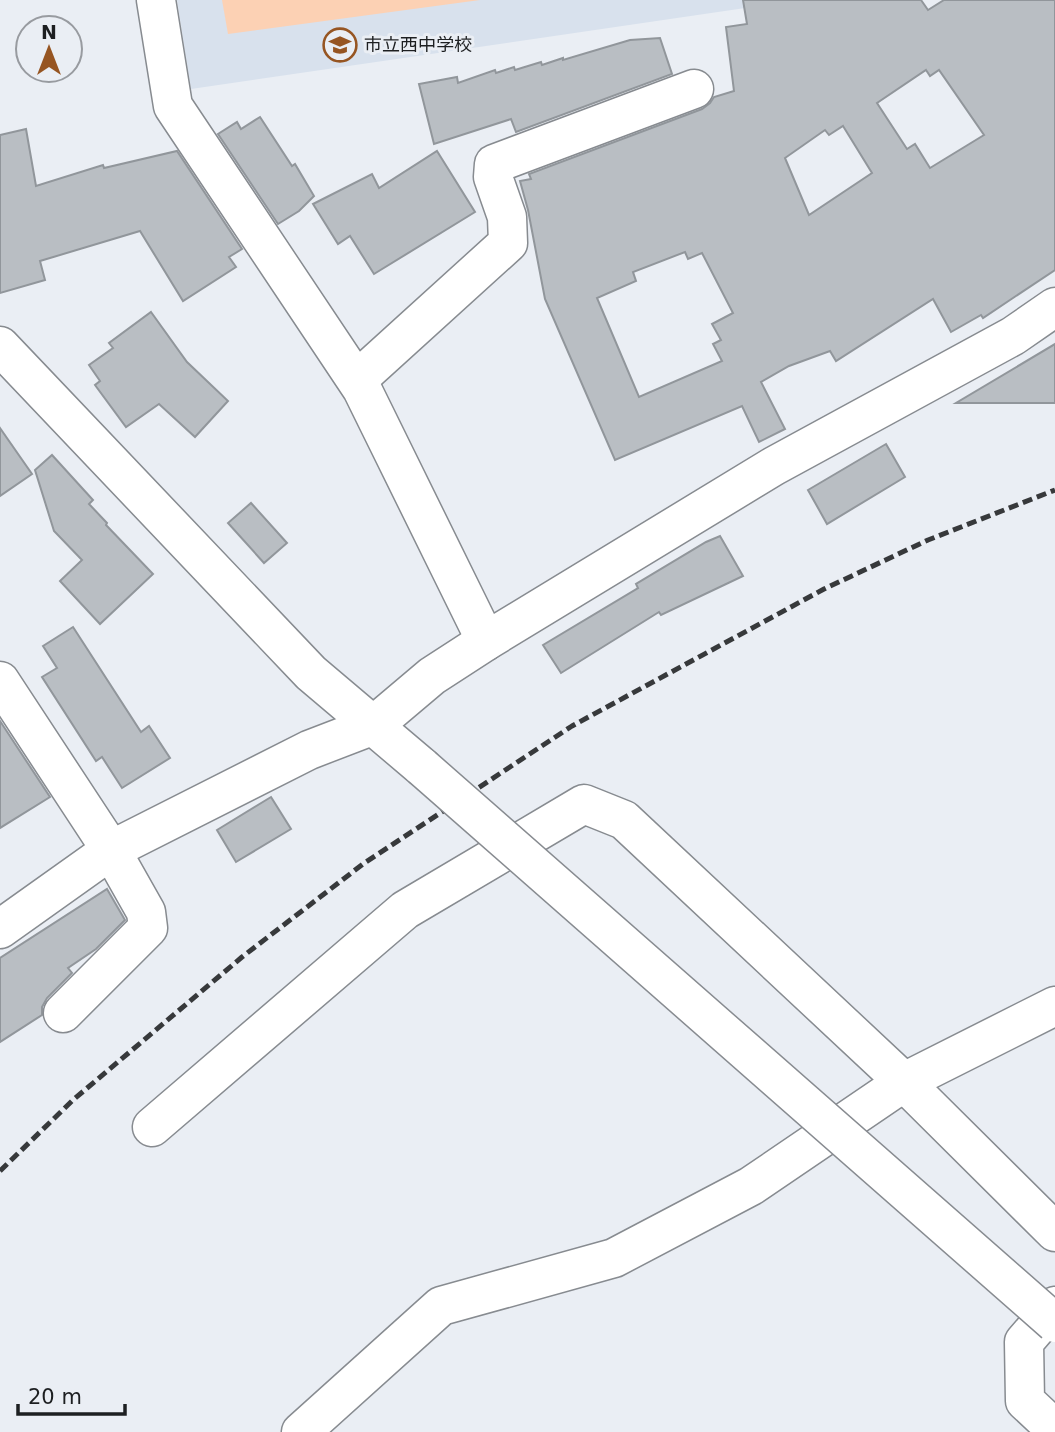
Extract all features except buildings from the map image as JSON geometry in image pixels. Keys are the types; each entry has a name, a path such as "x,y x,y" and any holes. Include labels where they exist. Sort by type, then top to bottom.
{"street":[{"path":"156,0 173,106 357,380 486,641"},
{"path":"357,380 508,243 507,218 494,177 494,164 694,89"},
{"path":"0,929 111,850 309,750 374,725 432,676 486,641 774,466 1013,336 1055,307"},
{"path":"0,346 311,673 374,725 1055,1322"},
{"path":"0,681 15,724 111,850 146,912 148,928 63,1013"},
{"path":"152,1127 405,909 584,804 624,820 904,1082 1055,1232"},
{"path":"301,1432 441,1306 614,1258 751,1186 904,1082 1055,1006"},
{"path":"1055,1306 1024,1342 1024,1401 1055,1429"}],"shaded area":[{"name":"市立西中学校","path":"177,0 800,0 191,89"},
{"path":"222,0 480,0 228,34"}],"railway":[{"path":"0,1171 73,1100 242,957 363,864 572,726 824,589 928,540 1055,490"}],"place":[{"name":"市立西中学校","path":"340,45"}]}
